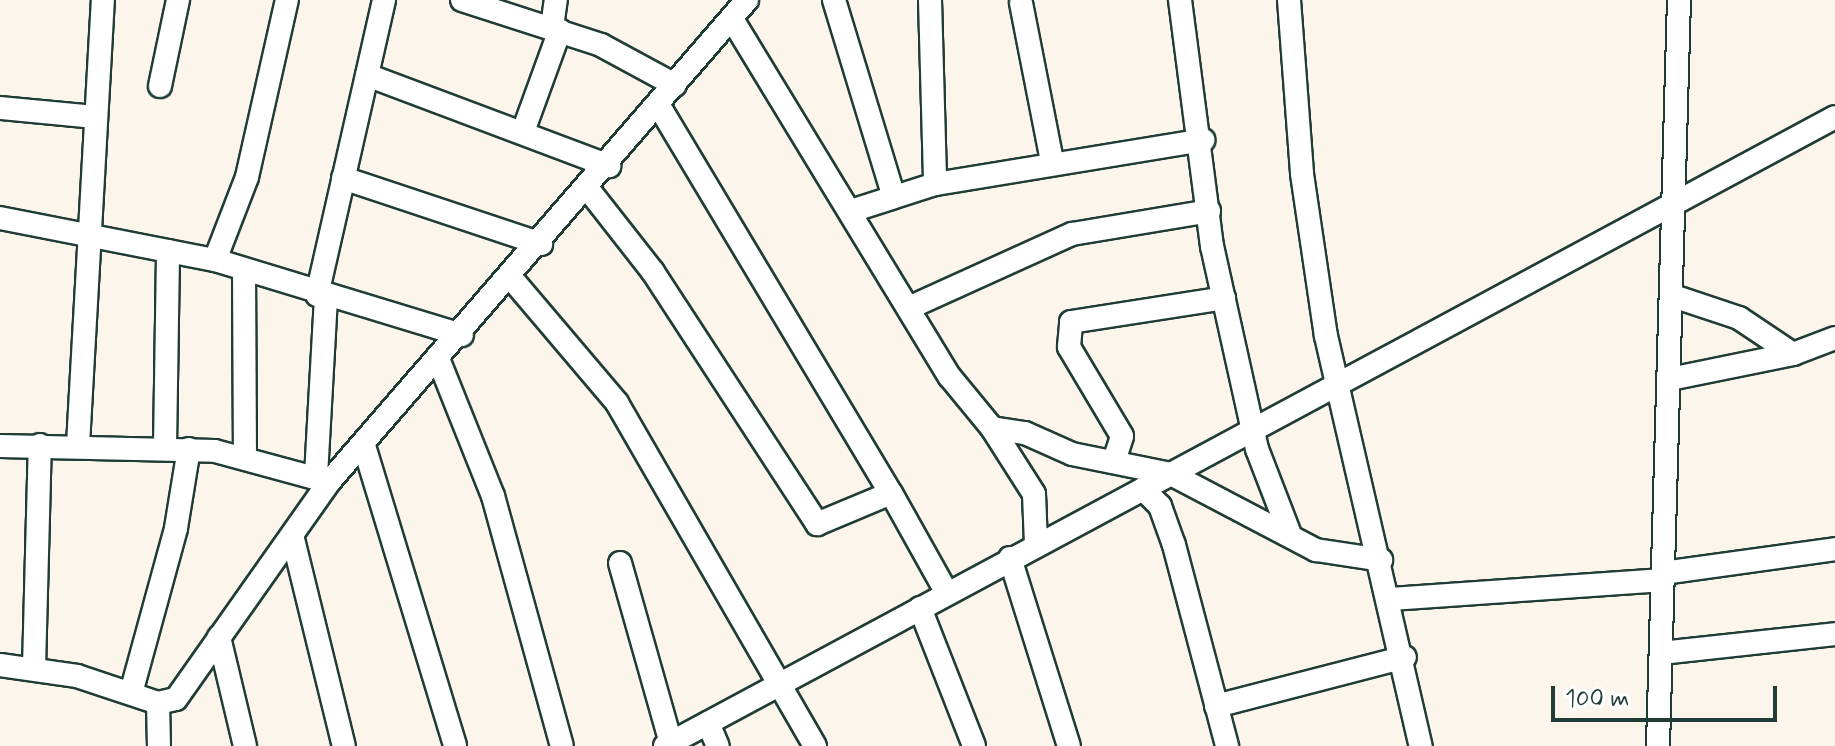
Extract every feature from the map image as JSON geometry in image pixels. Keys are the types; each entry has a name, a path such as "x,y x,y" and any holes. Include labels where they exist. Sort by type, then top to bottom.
{"street":[{"path":"78,445 86,235 103,0"},
{"path":"160,86 178,0"},
{"path":"215,260 247,177 287,0"},
{"path":"0,665 34,668 158,703 176,699 293,539 323,479 322,296 343,178 384,0"},
{"path":"462,0 556,29 675,85"},
{"path":"524,129 556,29 556,0"},
{"path":"834,0 893,194"},
{"path":"930,0 935,184"},
{"path":"1180,0 1224,298 1256,428 1289,532"},
{"path":"1289,0 1302,174 1338,383 1405,657 1421,746"},
{"path":"1658,746 1676,201 1679,0"},
{"path":"1021,3 1052,161"},
{"path":"323,479 365,449 609,166 738,7 851,211 913,306 950,377 992,428 1034,494 1036,543"},
{"path":"367,75 524,129 609,166"},
{"path":"659,106 891,493 947,593"},
{"path":"0,108 95,117"},
{"path":"620,563 668,744 1036,543 1143,489 1835,117"},
{"path":"851,211 893,194 935,184 1052,161 1203,140"},
{"path":"343,178 541,244"},
{"path":"588,189 653,272 817,524 891,493"},
{"path":"913,306 1072,234 1209,211"},
{"path":"0,218 215,260 322,296 462,335"},
{"path":"165,446 168,251"},
{"path":"244,270 245,454"},
{"path":"512,279 617,403 815,746"},
{"path":"1673,296 1739,318 1793,354"},
{"path":"1115,458 1122,436 1069,347 1071,322 1224,298"},
{"path":"1670,379 1793,354 1835,338"},
{"path":"439,361 493,496 562,746"},
{"path":"992,428 1025,433 1072,454 1115,458 1171,474 1289,532 1316,550 1381,560"},
{"path":"34,668 40,445"},
{"path":"0,446 165,446 245,454 323,479"},
{"path":"131,693 176,528 189,449"},
{"path":"365,449 455,746"},
{"path":"1143,489 1160,506 1174,545 1227,746"},
{"path":"293,539 344,746"},
{"path":"1391,599 1663,576 1835,549"},
{"path":"1010,558 1069,746"},
{"path":"920,608 974,746"},
{"path":"1661,653 1835,634"},
{"path":"219,637 245,746"},
{"path":"1216,706 1405,657"},
{"path":"158,703 159,746"},
{"path":"708,723 718,746"}]}
